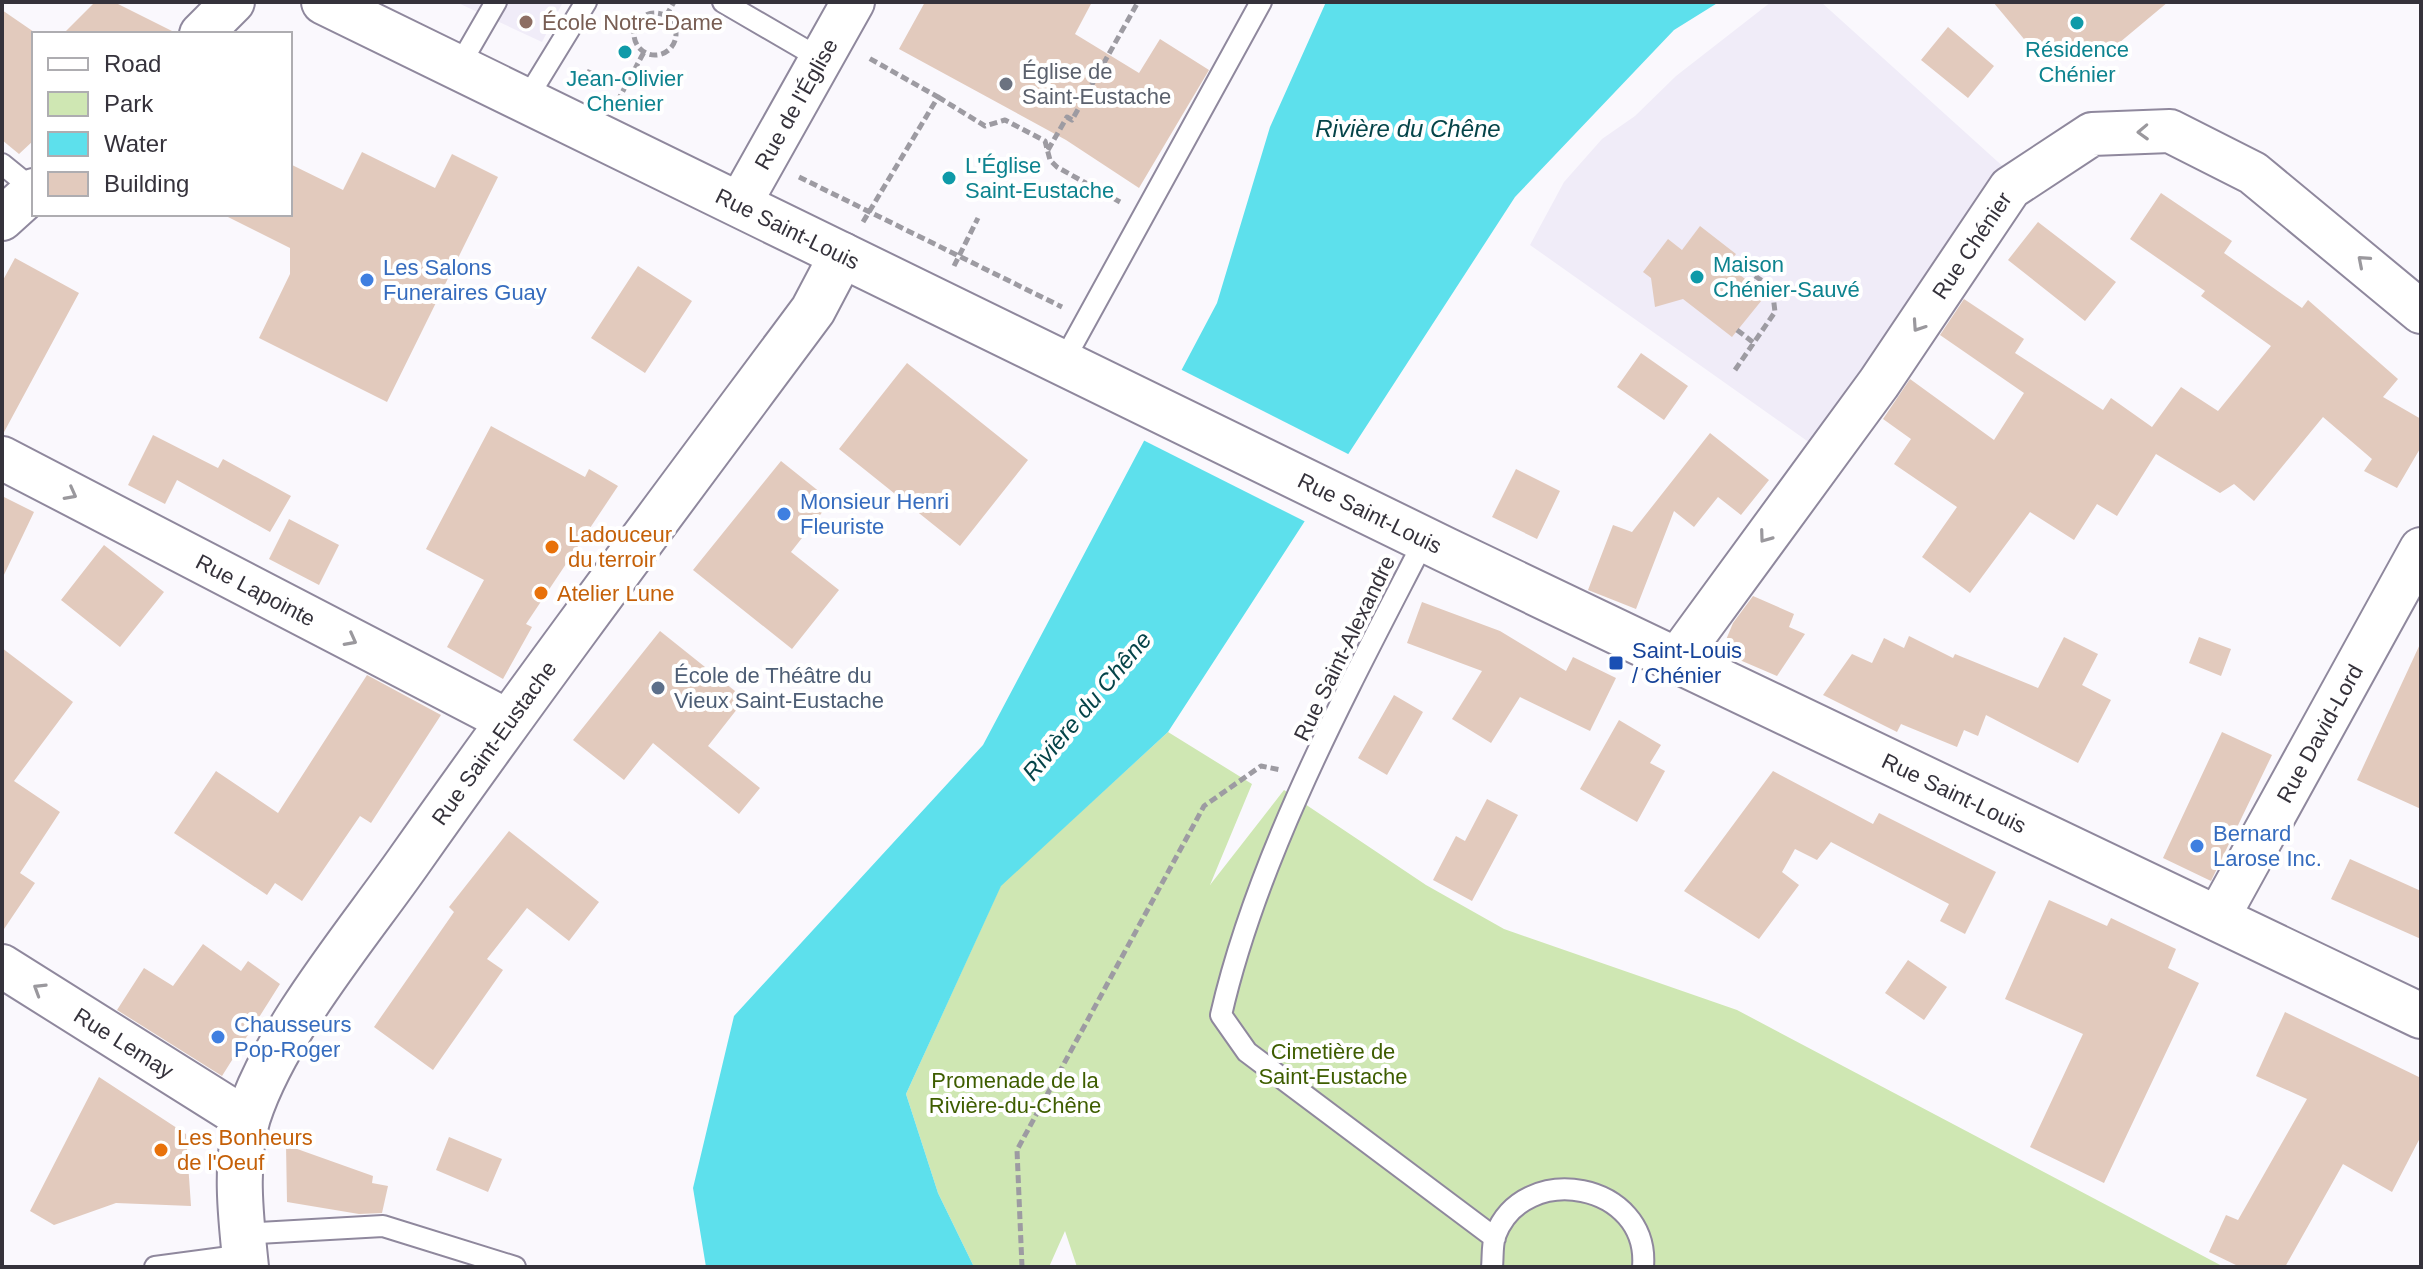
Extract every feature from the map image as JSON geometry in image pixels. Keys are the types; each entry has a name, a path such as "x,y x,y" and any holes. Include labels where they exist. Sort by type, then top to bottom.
{"main road":[{"name":"Rue Saint-Louis","path":"324,2 739,205 852,239 1063,362 1153,407 2421,1016"},
{"name":"Rue Saint-Eustache","path":"244,1252 242,1159 247,1120 257,1094 292,1030 508,721 813,310 852,239"}],"street":[{"path":"203,32 233,2"},
{"name":"Rue de l'Église","path":"739,205 838,54 853,2"},
{"name":"Rue Chénier","path":"1677,659 1879,383 2010,188 2092,134 2170,131 2253,173 2421,312"},
{"path":"2,219 32,192"},
{"name":"Rue Lapointe","path":"2,458 508,721"},
{"name":"Rue David-Lord","path":"2217,919 2421,549"},
{"name":"Rue Lemay","path":"2,966 247,1120"}],"lane":[{"path":"459,66 496,2"},
{"path":"526,100 586,2"},
{"path":"723,2 838,54"},
{"path":"1063,362 1261,2"},
{"path":"2,164 32,188"},
{"name":"Rue Saint-Alexandre","path":"1425,539 1308,778 1236,947 1221,1015 1247,1052 1495,1238"},
{"path":"1492,1267 1495,1238 1508,1214 1529,1197 1555,1188 1575,1187 1600,1195 1619,1207 1635,1228 1643,1267"},
{"path":"155,1267 383,1226 515,1267"}],"path":[{"path":"666,16 674,2"},
{"path":"1048,150 1067,117 1072,120 1138,2"},
{"path":"648,14 666,16 675,27 673,45 657,55 644,52 634,37 637,23 648,14"},
{"path":"613,110 644,52"},
{"path":"838,54 938,97 985,126 1005,120 1045,141 1057,167 1132,209"},
{"path":"852,239 938,97"},
{"path":"786,171 1070,310"},
{"path":"953,267 978,218"},
{"path":"1735,370 1775,312 1772,287 1755,276 1750,283"},
{"path":"1737,330 1754,343"},
{"path":"1022,1267 1017,1150 1204,806 1261,766 1308,778"}],"shaded area":[{"name":"École Notre-Dame","path":"456,2 563,2 542,42"},
{"path":"1771,2 1821,2 2008,171 1810,443 1530,245 1564,182 1602,139 1635,116 1676,76"}],"green space":[{"name":"Cimetière de Saint-Eustache","path":"1168,732 1252,784 1210,885 1284,790 1426,885 1504,929 1737,1010 2224,1267 1077,1267 1065,1231 1049,1267 974,1267 938,1193 906,1094 1001,885"}],"water":[{"name":"Rivière du Chêne","path":"1326,2 1719,2 1674,30 1515,197 1168,732 1001,886 906,1094 938,1193 974,1267 706,1267 693,1188 734,1016 983,745 1217,303 1270,127"}],"pier":[{"path":"1178,368 1352,456 1308,523 1141,439"}],"building":[{"path":"95,2 114,2 174,32 65,32"},
{"path":"925,2 1092,2 1075,34 1139,73 1160,39 1209,70 1139,188 1066,140 899,49"},
{"name":"Résidence Chénier","path":"1993,2 2168,2 2113,48 2029,45"},
{"path":"2,10 34,32 32,142 19,154 2,140"},
{"path":"1948,27 1994,66 1968,98 1921,60"},
{"name":"Les Salons Funeraires Guay","path":"362,152 435,188 452,154 498,177 387,402 259,338 290,274 290,248 226,216 292,216 292,165 343,190"},
{"path":"2161,193 2232,241 2224,253 2302,308 2308,300 2398,379 2383,397 2421,419 2421,447 2397,488 2364,471 2372,459 2323,417 2254,501 2234,484 2220,493 2156,454 2117,516 2097,504 2074,540 2030,512 1970,593 1922,557 1957,507 1894,464 1911,439 1883,419 1910,379 1994,440 2024,393 1940,335 1964,299 2024,339 2015,353 2103,410 2111,398 2152,427 2181,387 2218,411 2271,346 2201,296 2205,291 2130,239"},
{"path":"2038,222 2116,282 2085,321 2008,260"},
{"name":"Maison Chénier-Sauvé","path":"1700,226 1736,254 1727,265 1766,295 1732,337 1683,299 1655,307 1651,278 1643,272 1668,239 1682,250"},
{"path":"15,258 79,293 3,434 2,282"},
{"path":"638,266 692,301 645,373 591,338"},
{"path":"1641,353 1688,386 1664,420 1617,387"},
{"path":"907,363 1028,460 960,546 839,449"},
{"path":"491,426 585,477 589,469 618,486 526,624 532,627 503,679 447,647 484,580 426,549"},
{"path":"1710,433 1769,480 1741,515 1718,497 1694,527 1674,511 1636,609 1588,590 1613,525 1632,532"},
{"path":"153,435 218,468 223,459 291,496 270,532 177,480 165,504 128,485"},
{"path":"781,461 831,501 791,552 839,590 792,649 693,570"},
{"path":"1516,469 1560,491 1537,539 1492,517"},
{"path":"2,496 34,512 2,579"},
{"path":"289,519 339,545 319,585 269,559"},
{"path":"104,545 164,592 120,647 61,600"},
{"path":"1753,596 1794,614 1789,627 1805,634 1777,676 1721,652 1733,623"},
{"path":"1422,602 1500,631 1566,671 1573,657 1616,678 1590,731 1520,697 1491,743 1452,719 1482,671 1407,643"},
{"path":"660,631 745,699 708,746 760,788 739,814 653,743 624,780 573,740"},
{"path":"1909,636 1953,658 1955,654 2038,688 2064,637 2098,654 2082,685 2111,700 2078,763 1986,715 1978,736 1964,730 1957,747 1901,724 1897,732 1823,695 1852,654 1872,663 1884,638 1904,648"},
{"path":"2199,637 2231,649 2221,676 2189,663"},
{"path":"2421,642 2421,809 2357,780"},
{"path":"2,648 73,702 14,781 60,812 20,873 35,883 2,932"},
{"path":"367,675 441,715 371,823 360,816 302,901 275,883 267,895 174,833 216,771 278,813"},
{"path":"1394,695 1423,712 1387,775 1358,758"},
{"path":"1619,720 1661,745 1650,763 1665,771 1637,822 1580,789"},
{"path":"2222,732 2272,755 2211,881 2163,858"},
{"path":"1773,771 1873,824 1879,813 1996,872 1965,934 1940,921 1949,904 1831,842 1817,860 1795,849 1782,872 1799,885 1759,939 1684,891"},
{"path":"1487,799 1518,815 1472,901 1433,880 1456,836 1465,841"},
{"path":"509,831 599,902 569,941 527,908 487,959 503,970 433,1070 374,1027 454,912 449,907"},
{"path":"2350,859 2421,891 2421,939 2331,899"},
{"path":"2049,900 2107,926 2111,918 2176,949 2168,968 2199,983 2104,1183 2030,1147 2083,1034 2005,999"},
{"path":"203,944 241,971 248,961 280,984 222,1076 117,1010 144,968 173,986"},
{"path":"1908,960 1947,987 1924,1020 1885,993"},
{"path":"2285,1012 2421,1078 2421,1136 2392,1192 2343,1164 2285,1267 2240,1267 2209,1252 2226,1215 2238,1220 2307,1099 2256,1076"},
{"path":"99,1077 186,1134 191,1206 116,1203 54,1225 30,1211"},
{"path":"449,1137 502,1159 488,1192 436,1170"},
{"path":"286,1145 373,1176 372,1183 388,1186 382,1213 359,1214 287,1202"}],"place":[{"name":"École Notre-Dame","path":"526,22"},
{"name":"Résidence Chénier","path":"2077,23"},
{"name":"Jean-Olivier Chenier","path":"625,52"},
{"name":"Église de Saint-Eustache","path":"1006,84"},
{"name":"L'Église Saint-Eustache","path":"949,178"},
{"name":"Maison Chénier-Sauvé","path":"1697,277"},
{"name":"Les Salons Funeraires Guay","path":"367,280"},
{"name":"Monsieur Henri Fleuriste","path":"784,514"},
{"name":"Ladouceur du terroir","path":"552,547"},
{"name":"Atelier Lune","path":"541,593"},
{"name":"Saint-Louis / Chénier","path":"1616,663"},
{"name":"École de Théâtre du Vieux Saint-Eustache","path":"658,688"},
{"name":"Bernard Larose Inc.","path":"2197,846"},
{"name":"Chausseurs Pop-Roger","path":"218,1037"},
{"name":"Les Bonheurs de l'Oeuf","path":"161,1150"}],"park label":[{"name":"Promenade de la Rivière-du-Chêne","path":"1015,1092"}]}
